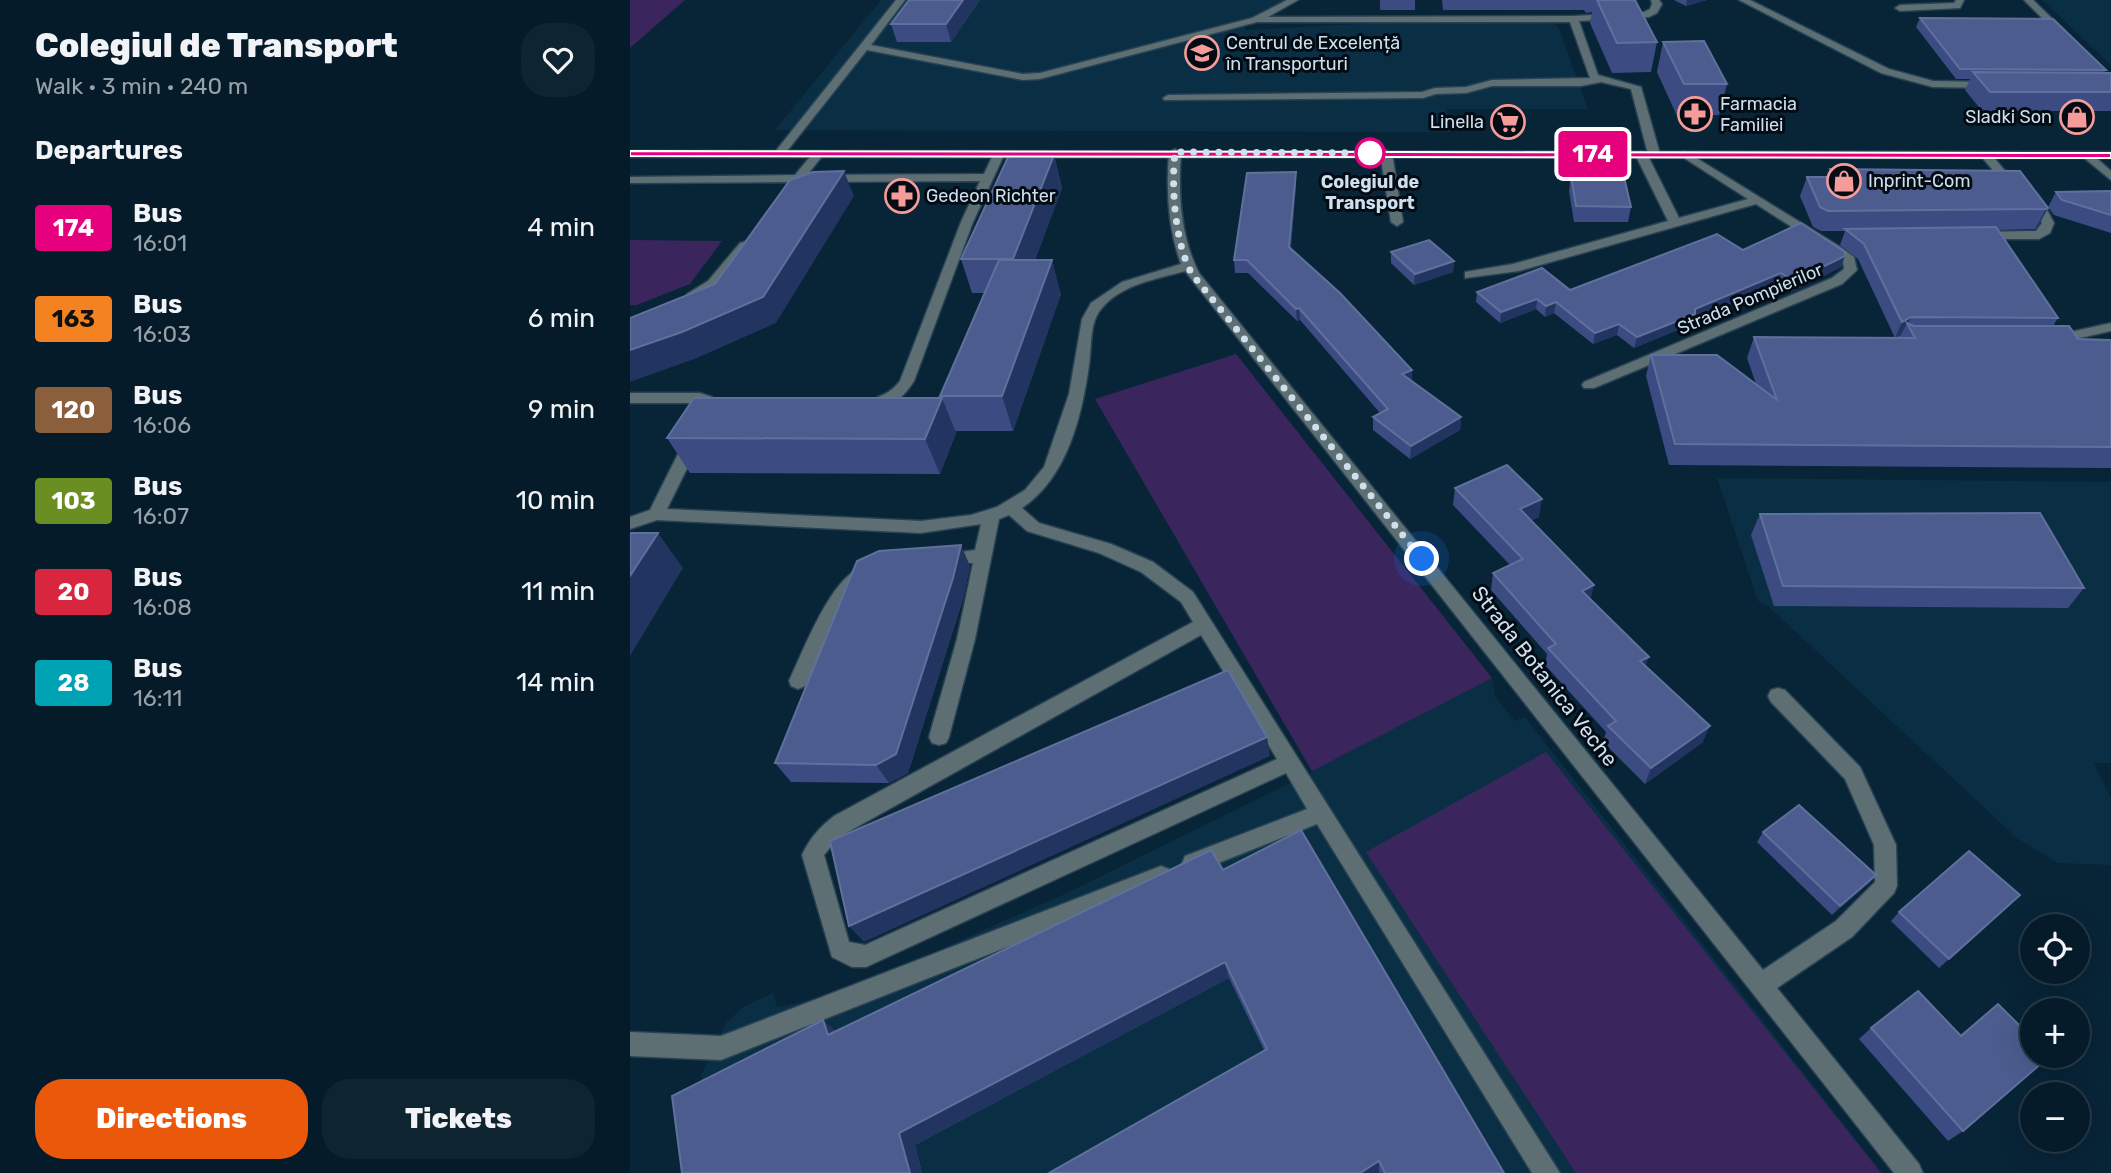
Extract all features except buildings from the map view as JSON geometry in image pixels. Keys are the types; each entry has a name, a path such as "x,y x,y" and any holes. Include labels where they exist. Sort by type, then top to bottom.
{"main road":[{"path":"630,154 998,155 1175,152 2111,155"}],"street":[{"path":"779,154 901,0"},
{"path":"863,46 1023,77 1040,76 1255,20 1294,0"},
{"path":"1255,20 1574,19 1646,15 1654,11 1657,4 1655,0"},
{"path":"1743,0 1885,71 1933,84 2001,85"},
{"path":"1900,8 1957,6 1960,0"},
{"path":"2028,0 2074,45"},
{"path":"1574,19 1592,72 1599,79"},
{"path":"1168,98 1423,95 1435,91 1466,90 1492,83 1581,83 1599,79 1636,87 1648,154 1675,223"},
{"name":"Strada Botanica Veche","path":"1175,152 1173,185 1183,252 1188,266 1910,1173"},
{"path":"1387,153 1397,222"},
{"path":"783,197 818,154"},
{"name":"Strada Pompierilor","path":"1588,385 1837,281 1851,270 1849,260 1818,238 1685,154"},
{"path":"863,405 877,405 890,400 901,391 907,381 967,222 998,155"},
{"path":"1962,237 2039,235 2049,225 2047,217 2028,196 2007,180 1986,155"},
{"path":"2087,155 2111,177"},
{"path":"630,180 797,181 988,177"},
{"path":"1470,275 1514,268 1758,200"},
{"path":"680,302 713,284 756,230"},
{"path":"1818,238 1844,238"},
{"path":"630,523 656,514 921,527 960,523 1011,507 1044,481 1057,455 1078,390 1088,321 1093,310 1118,289 1188,266"},
{"path":"2038,341 2052,341 2111,327"},
{"path":"630,398 701,398 707,400 714,416 695,435 656,514"},
{"path":"1011,507 1033,527 1105,548 1147,567 1187,597 1547,1173"},
{"path":"939,737 966,639 991,515"},
{"path":"932,560 983,556"},
{"path":"798,681 844,590 865,571 884,566"},
{"path":"1204,625 841,823 825,835 813,855 840,949 852,956 866,956 1290,762"},
{"path":"1761,985 1844,929 1886,886 1885,845 1853,773 1778,696"},
{"path":"630,1044 721,1048 1321,813"}],"shaded area":[{"path":"630,0 685,0 630,48"},
{"name":"Centrul de Excelență în Transporturi","path":"881,0 1295,0 1243,24 1246,30 1411,21 1547,21 1558,26 1588,109 1447,109 1450,132 775,130"},
{"path":"2042,0 2111,0 2111,65"},
{"path":"630,241 722,241 690,284 637,305 630,305"},
{"path":"1236,354 1492,678 1495,697 1515,721 1525,717 1882,1173 683,1173 702,1073 726,1023 743,1007 773,993 777,1007 838,995 1067,893 1312,772 1095,399"},
{"path":"1236,354 1492,678 1312,771 1095,399"},
{"path":"1717,478 2111,482 2111,763 2094,763 2111,799 2111,865 2058,863 2018,839 1768,606 1758,601"},
{"path":"1546,752 1881,1173 1576,1173 1366,852"}],"bus line":[{"name":"174","path":"630,154 998,155 1175,152 2111,155"}],"place":[{"name":"Centrul de Excelență în Transporturi","path":"1202,53"},
{"name":"Farmacia Familiei","path":"1695,114"},
{"name":"Sladki Son","path":"2077,117"},
{"name":"Linella","path":"1508,122"},
{"name":"Colegiul de Transport","path":"1370,153"},
{"name":"Inprint-Com","path":"1844,181"},
{"name":"Gedeon Richter","path":"902,196"}],"route":[{"path":"1370,153 1175,152 1173,185 1183,252 1192,274 1422,559"}]}
